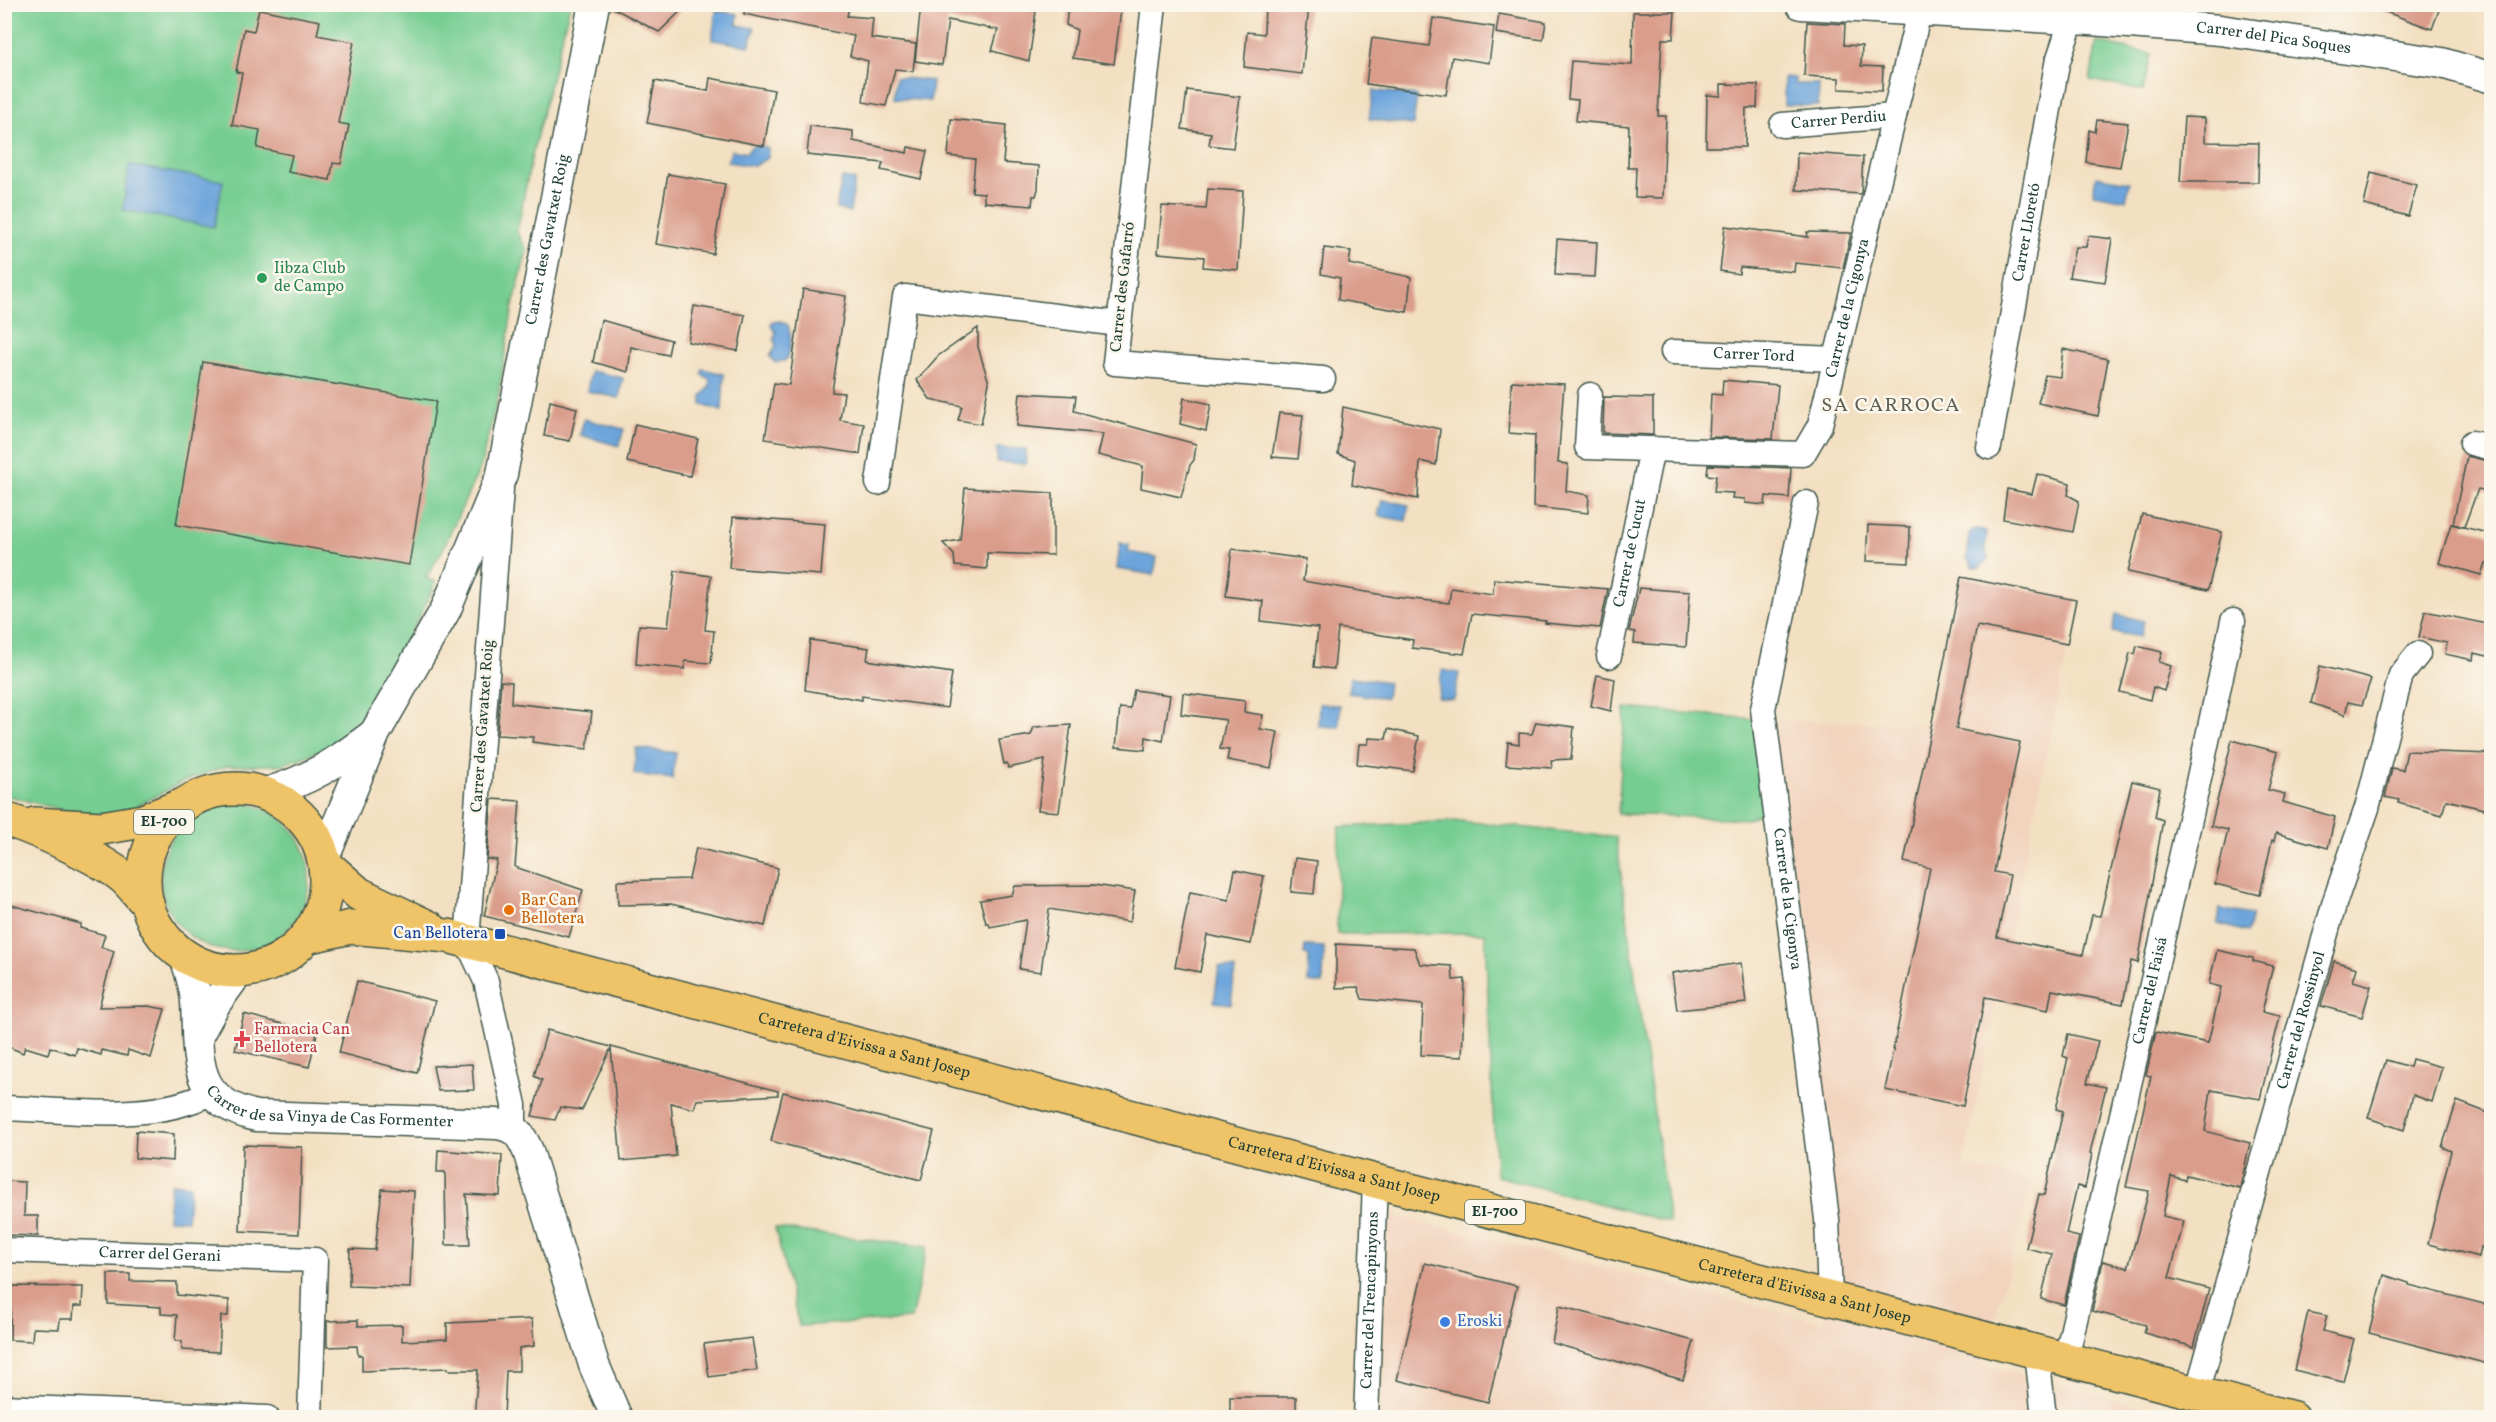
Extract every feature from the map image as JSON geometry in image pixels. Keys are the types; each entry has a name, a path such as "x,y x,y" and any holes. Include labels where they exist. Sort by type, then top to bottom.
{"main road":[{"name":"EI-700","path":"13,821 101,828 143,822 199,795 221,789 244,789 266,793 286,804 303,818 316,836 325,861 327,884 324,903 317,921 293,951 276,962 258,968 239,971 220,970 186,957 168,942 154,924 146,902 144,867 148,849 156,833 180,806"},
{"name":"EI-700","path":"13,821 85,855 124,878 146,902"},
{"name":"Carretera d'Eivissa a Sant Josep","path":"325,861 359,894 457,939"},
{"name":"Carretera d'Eivissa a Sant Josep","path":"306,937 351,927 457,939 1375,1181 2293,1418"}],"street":[{"name":"Carrer des Gavatxet Roig","path":"457,939 502,474 594,4"},
{"name":"Carrer des Gafarró","path":"1154,4 1115,363 1323,379"},
{"name":"Carrer del Pica Soques","path":"1801,4 1919,12 2085,15 2220,30 2442,63 2492,78"},
{"name":"Carrer de la Cigonya","path":"1652,449 1803,454 1820,425 1919,12"},
{"name":"Carrer Lloretó","path":"1989,447 2057,64 2085,15"},
{"name":"Carrer Perdiu","path":"1782,125 1894,116"},
{"path":"878,483 905,297 1119,324"},
{"name":"Carrer Tord","path":"1673,352 1836,359"},
{"path":"1590,395 1587,447 1652,449"},
{"name":"Carrer de Cucut","path":"1609,656 1652,449"},
{"name":"Carrer des Gavatxet Roig","path":"325,861 375,734 446,609 502,474"},
{"name":"Carrer de la Cigonya","path":"1806,503 1763,709 1827,1219 1830,1298"},
{"name":"Carrer del Faisá","path":"2044,1418 2051,1355 2192,810 2232,621"},
{"name":"Carrer del Rossinyol","path":"2197,1393 2335,901 2367,808 2401,675 2418,654"},
{"name":"Carrer des Gavatxet Roig","path":"266,793 296,784 334,765 375,734"},
{"path":"457,939 486,981 514,1106 514,1128 522,1136 528,1151 594,1365 617,1418"},
{"path":"186,957 195,999 197,1055 212,1092"},
{"path":"196,1038 215,1004 239,971"},
{"name":"Carrer de sa Vinya de Cas Formenter","path":"4,1108 139,1113 194,1102 212,1092 221,1103 237,1111 256,1116 470,1122 514,1128"},
{"name":"Carrer del Trencapinyons","path":"1366,1418 1375,1181"},
{"name":"Carrer del Gerani","path":"4,1250 315,1260 310,1418"},
{"path":"4,1407 267,1418"}],"shaded area":[{"path":"1957,574 2078,599 1963,1166 2033,1181 1982,1365 2181,1417 1380,1418 1385,1213 1824,1323 1837,1249 1774,720 1928,724"}],"green space":[{"name":"Iibza Club de Campo","path":"4,5 570,5 532,155 517,232 527,250 513,306 498,397 480,468 442,551 426,578 436,582 421,614 358,723 326,749 281,765 227,766 182,782 119,816 76,814 5,795"},
{"path":"2097,42 2151,54 2143,91 2090,80"},
{"path":"1625,708 1754,719 1766,810 1748,819 1618,814"},
{"path":"235,803 263,809 287,825 303,849 309,877 303,905 287,929 263,945 235,951 207,945 183,929 167,905 161,877 167,849 183,825 207,809"},
{"path":"1460,821 1616,837 1669,1222 1496,1176 1485,933 1337,934 1339,827"},
{"path":"775,1228 927,1247 911,1319 799,1326"}],"water":[{"path":"716,11 738,14 737,25 755,28 749,46 712,40"},
{"path":"896,77 932,81 930,101 895,98"},
{"path":"1784,77 1795,78 1795,84 1819,84 1818,106 1784,105"},
{"path":"1373,90 1417,96 1413,125 1369,119"},
{"path":"758,145 768,148 768,158 754,166 727,162 732,150 747,153 751,147"},
{"path":"129,165 223,181 214,227 123,210"},
{"path":"2096,176 2130,182 2126,200 2093,194"},
{"path":"842,178 855,180 850,212 836,209"},
{"path":"780,321 788,325 791,339 786,360 775,363 770,356 776,347 774,338 776,333 771,326 772,322"},
{"path":"703,369 724,374 722,411 702,405 702,396 710,386 710,380 702,374"},
{"path":"591,371 623,378 619,398 587,391"},
{"path":"584,419 624,429 619,446 580,435"},
{"path":"997,448 1026,449 1026,464 997,462"},
{"path":"1382,500 1409,505 1406,521 1378,516"},
{"path":"1974,529 1987,533 1985,548 1988,558 1980,568 1973,567 1967,558 1969,533"},
{"path":"1120,543 1129,545 1128,552 1157,557 1154,575 1117,569"},
{"path":"2116,614 2144,621 2140,637 2112,632"},
{"path":"1442,670 1459,673 1454,700 1438,698"},
{"path":"1350,677 1388,682 1386,698 1348,693"},
{"path":"1319,704 1340,705 1339,727 1318,726"},
{"path":"636,748 676,753 672,779 634,774"},
{"path":"2220,909 2252,915 2247,932 2218,924"},
{"path":"1305,946 1324,947 1323,984 1308,982 1309,955 1304,954"},
{"path":"1219,967 1235,969 1231,1004 1214,1002"},
{"path":"171,1183 190,1185 187,1220 168,1219"}],"building":[{"path":"611,4 688,4 659,32 611,7"},
{"path":"744,4 850,4 847,16 873,18 871,38 916,44 913,71 895,69 886,106 863,102 868,61 850,56 854,36 744,14"},
{"path":"921,4 1037,4 1029,61 992,51 998,30 948,20 942,65 915,61"},
{"path":"1068,4 1121,10 1114,64 1073,58 1077,30 1066,25"},
{"path":"1265,4 1309,6 1302,74 1244,67 1247,32 1264,34"},
{"path":"2372,4 2423,4 2439,10 2432,29 2372,7"},
{"path":"259,9 320,21 317,35 354,42 338,123 349,125 341,164 333,163 330,180 288,172 292,155 257,148 260,130 232,125 242,73 236,72 244,29 254,31"},
{"path":"1633,12 1675,12 1673,39 1662,39 1658,116 1666,116 1663,198 1635,197 1636,168 1628,168 1629,126 1576,121 1578,100 1568,99 1571,61 1632,65"},
{"path":"1499,14 1546,22 1543,40 1496,33"},
{"path":"1433,18 1494,27 1489,63 1452,57 1446,95 1366,84 1372,38 1429,46"},
{"path":"1807,22 1845,24 1844,45 1862,46 1861,66 1883,67 1882,91 1839,89 1839,78 1804,76"},
{"path":"710,78 774,90 764,146 647,123 655,81 708,91"},
{"path":"1721,84 1758,85 1757,108 1746,108 1745,147 1706,147 1707,95 1721,96"},
{"path":"1187,90 1240,97 1233,148 1209,145 1211,133 1182,129"},
{"path":"2184,117 2205,118 2205,142 2259,143 2258,182 2180,182"},
{"path":"951,119 1006,125 1003,163 1039,166 1038,189 1036,196 1033,196 1032,206 984,202 984,193 972,192 975,159 948,156"},
{"path":"2097,120 2128,123 2120,167 2086,162 2089,130 2095,132"},
{"path":"810,126 853,131 853,141 907,153 908,147 927,151 921,179 881,170 883,163 807,155"},
{"path":"1797,152 1863,157 1861,194 1796,190"},
{"path":"2371,173 2417,185 2408,216 2364,205"},
{"path":"668,174 725,184 713,254 656,244"},
{"path":"1208,189 1243,191 1238,270 1203,267 1204,257 1158,253 1162,206 1206,209"},
{"path":"1725,226 1808,237 1807,232 1851,233 1843,268 1795,263 1794,272 1740,267 1739,274 1720,271"},
{"path":"2088,236 2112,239 2105,282 2069,277 2075,247 2086,247"},
{"path":"1557,239 1597,242 1595,277 1555,275"},
{"path":"1324,248 1351,251 1349,264 1411,277 1407,312 1338,300 1340,278 1321,274"},
{"path":"803,289 846,296 832,392 844,393 840,420 864,424 860,454 765,439 774,383 789,385"},
{"path":"694,306 745,315 738,351 688,342"},
{"path":"601,320 671,340 668,355 631,347 628,372 593,362"},
{"path":"978,328 978,347 989,383 981,424 958,420 962,406 930,399 917,380 938,356"},
{"path":"2063,349 2108,359 2098,416 2038,403 2045,375 2060,377"},
{"path":"203,362 436,401 409,565 176,525"},
{"path":"1723,380 1778,385 1773,439 1709,437 1711,394 1722,395"},
{"path":"1512,381 1564,384 1558,463 1568,464 1566,491 1589,495 1588,513 1533,507 1535,435 1508,433"},
{"path":"1020,393 1076,396 1074,411 1196,444 1194,460 1190,465 1181,497 1141,488 1143,466 1098,455 1103,434 1017,426"},
{"path":"1604,397 1653,398 1653,435 1603,433"},
{"path":"1184,398 1211,404 1206,431 1180,424"},
{"path":"550,401 577,408 570,441 544,436"},
{"path":"1343,407 1440,429 1436,465 1420,461 1418,499 1352,485 1355,460 1338,454"},
{"path":"1279,413 1303,415 1298,459 1272,457"},
{"path":"635,424 698,439 690,476 627,462"},
{"path":"2467,456 2492,462 2492,492 2478,489 2464,527 2453,524"},
{"path":"1708,465 1791,468 1789,498 1766,496 1765,505 1745,503 1745,499 1732,498 1733,493 1714,492 1716,476 1707,475"},
{"path":"2037,474 2070,483 2068,495 2079,501 2073,532 2003,519 2007,489 2032,494"},
{"path":"965,488 1053,493 1053,555 987,553 987,569 955,566 954,555 943,543 960,540"},
{"path":"2142,514 2222,532 2208,590 2128,572"},
{"path":"733,517 825,524 821,575 729,568"},
{"path":"2451,524 2492,534 2492,565 2485,563 2481,575 2439,563"},
{"path":"1868,525 1910,527 1909,563 1866,561"},
{"path":"1232,549 1306,559 1303,581 1394,597 1449,603 1451,588 1493,594 1494,579 1608,589 1600,628 1472,614 1464,654 1412,648 1413,640 1338,628 1334,669 1314,667 1318,628 1261,621 1263,601 1226,596"},
{"path":"675,571 711,576 705,630 714,631 711,663 685,661 685,669 636,664 639,625 668,627"},
{"path":"1961,577 2076,600 2067,644 1977,626 1956,729 2020,742 1994,872 2010,875 1997,937 2083,955 2092,915 2100,916 2132,781 2160,788 2155,817 2163,820 2138,963 2131,961 2123,1004 2052,990 2048,1010 1985,997 1963,1106 1885,1090 1930,868 1904,862"},
{"path":"1639,588 1690,592 1686,647 1634,643 1635,632 1629,631"},
{"path":"2425,611 2492,625 2492,657 2474,653 2473,660 2445,654 2447,643 2419,637"},
{"path":"810,640 869,648 867,660 952,673 947,708 862,696 862,700 805,690"},
{"path":"2137,646 2162,652 2159,662 2171,666 2164,691 2153,687 2150,700 2120,692 2130,653 2135,654"},
{"path":"2320,666 2371,679 2362,705 2348,702 2345,715 2311,703"},
{"path":"1597,675 1615,679 1611,711 1591,706"},
{"path":"501,681 512,682 511,703 592,712 587,749 532,742 533,737 497,735"},
{"path":"1134,690 1170,695 1163,741 1146,737 1145,750 1116,747 1120,708 1130,709"},
{"path":"1183,693 1245,701 1244,712 1263,715 1260,729 1278,732 1271,768 1227,760 1229,750 1220,749 1226,720 1181,714"},
{"path":"1536,722 1574,727 1571,759 1551,760 1552,768 1506,765 1508,742 1519,744 1519,733 1532,734"},
{"path":"1071,725 1059,812 1038,810 1045,760 1008,768 1007,763 1004,764 999,740 1031,735 1034,727"},
{"path":"1388,729 1419,736 1413,771 1357,764 1359,744 1368,744 1369,738 1386,739"},
{"path":"2232,740 2278,752 2268,790 2285,794 2283,802 2335,817 2328,848 2276,833 2274,841 2272,840 2260,895 2215,884 2228,830 2211,826"},
{"path":"2407,751 2492,754 2492,811 2446,800 2442,815 2398,803 2399,800 2385,797 2392,768 2403,770"},
{"path":"492,799 520,801 515,867 583,890 569,937 484,916 497,860 487,859"},
{"path":"696,848 778,868 765,926 671,904 618,905 617,881 689,879"},
{"path":"1295,858 1317,861 1314,894 1291,892"},
{"path":"1235,870 1264,876 1251,944 1207,935 1200,972 1175,967 1190,892 1229,900"},
{"path":"1094,885 1135,891 1130,922 1049,909 1041,972 1019,969 1026,920 990,927 989,923 986,923 980,900 1012,895 1015,886"},
{"path":"4,903 81,924 80,928 105,935 101,947 114,951 99,1007 148,1006 165,1009 151,1058 128,1050 127,1056 102,1050 101,1055 77,1048 75,1055 50,1047 48,1054 25,1047 23,1053 4,1045"},
{"path":"1336,944 1414,948 1420,964 1452,966 1453,980 1465,979 1462,1057 1421,1055 1423,1005 1362,999 1358,987 1336,988"},
{"path":"2217,950 2253,958 2253,961 2273,966 2262,1012 2280,1016 2260,1099 2211,1090 2205,1131 2250,1143 2240,1188 2186,1175 2185,1180 2171,1176 2163,1216 2184,1221 2169,1278 2209,1289 2194,1347 2144,1333 2146,1325 2092,1311 2103,1261 2128,1268 2149,1191 2126,1187 2151,1076 2146,1075 2156,1032 2208,1043 2221,987 2209,984"},
{"path":"2334,961 2357,968 2353,981 2371,986 2362,1017 2321,1006"},
{"path":"1741,963 1746,1003 1677,1010 1672,973"},
{"path":"357,981 435,1001 417,1073 339,1053"},
{"path":"244,1014 317,1033 309,1067 235,1050"},
{"path":"547,1030 778,1091 778,1095 697,1100 694,1109 671,1103 676,1156 621,1161 611,1048 582,1110 560,1107 555,1120 532,1116 542,1080 534,1076"},
{"path":"2068,1034 2098,1041 2087,1083 2106,1087 2090,1153 2092,1154 2085,1188 2077,1186 2066,1234 2079,1237 2064,1305 2041,1299 2052,1254 2026,1248 2039,1194 2044,1195 2063,1111 2056,1109 2068,1058 2063,1056"},
{"path":"2412,1059 2442,1067 2432,1102 2413,1095 2404,1130 2368,1118 2386,1060 2410,1067"},
{"path":"472,1064 474,1090 438,1091 433,1066"},
{"path":"783,1092 934,1131 921,1180 771,1141"},
{"path":"2457,1101 2491,1114 2492,1250 2481,1247 2479,1257 2428,1244 2451,1151 2442,1147"},
{"path":"136,1131 174,1134 173,1161 135,1158"},
{"path":"243,1145 302,1147 299,1234 240,1231"},
{"path":"438,1150 502,1155 500,1196 466,1194 470,1245 446,1245 445,1172 437,1172"},
{"path":"4,1181 25,1182 24,1216 38,1216 38,1236 4,1235"},
{"path":"382,1189 414,1191 410,1288 349,1286 350,1249 375,1250"},
{"path":"1425,1263 1517,1286 1488,1402 1397,1380"},
{"path":"108,1274 130,1274 130,1281 177,1282 177,1295 229,1300 228,1316 221,1316 219,1352 182,1350 182,1341 175,1341 177,1315 161,1314 161,1307 108,1304"},
{"path":"2384,1275 2409,1283 2409,1285 2492,1306 2492,1365 2369,1333"},
{"path":"11,1286 83,1287 82,1306 74,1306 73,1319 60,1319 59,1329 33,1328 32,1341 10,1340"},
{"path":"1559,1306 1694,1341 1683,1380 1552,1343"},
{"path":"2308,1312 2327,1316 2323,1331 2354,1339 2343,1382 2294,1370"},
{"path":"532,1319 534,1346 519,1348 519,1371 506,1371 504,1418 474,1418 478,1370 448,1370 448,1368 362,1371 362,1355 358,1355 357,1346 327,1347 327,1321 358,1320 358,1326 402,1325 402,1341 447,1339 447,1323"},
{"path":"752,1338 757,1370 709,1377 704,1344"},
{"path":"1230,1397 1296,1397 1296,1418 1230,1418"}],"place":[{"name":"Iibza Club de Campo","path":"262,278"},
{"name":"Bar Can Bellotera","path":"509,910"},
{"name":"Can Bellotera","path":"500,934"},
{"name":"Farmacia Can Bellotera","path":"242,1039"},
{"name":"Eroski","path":"1445,1322"}],"district":[{"name":"SA CARROCA","path":"1891,406"}]}
